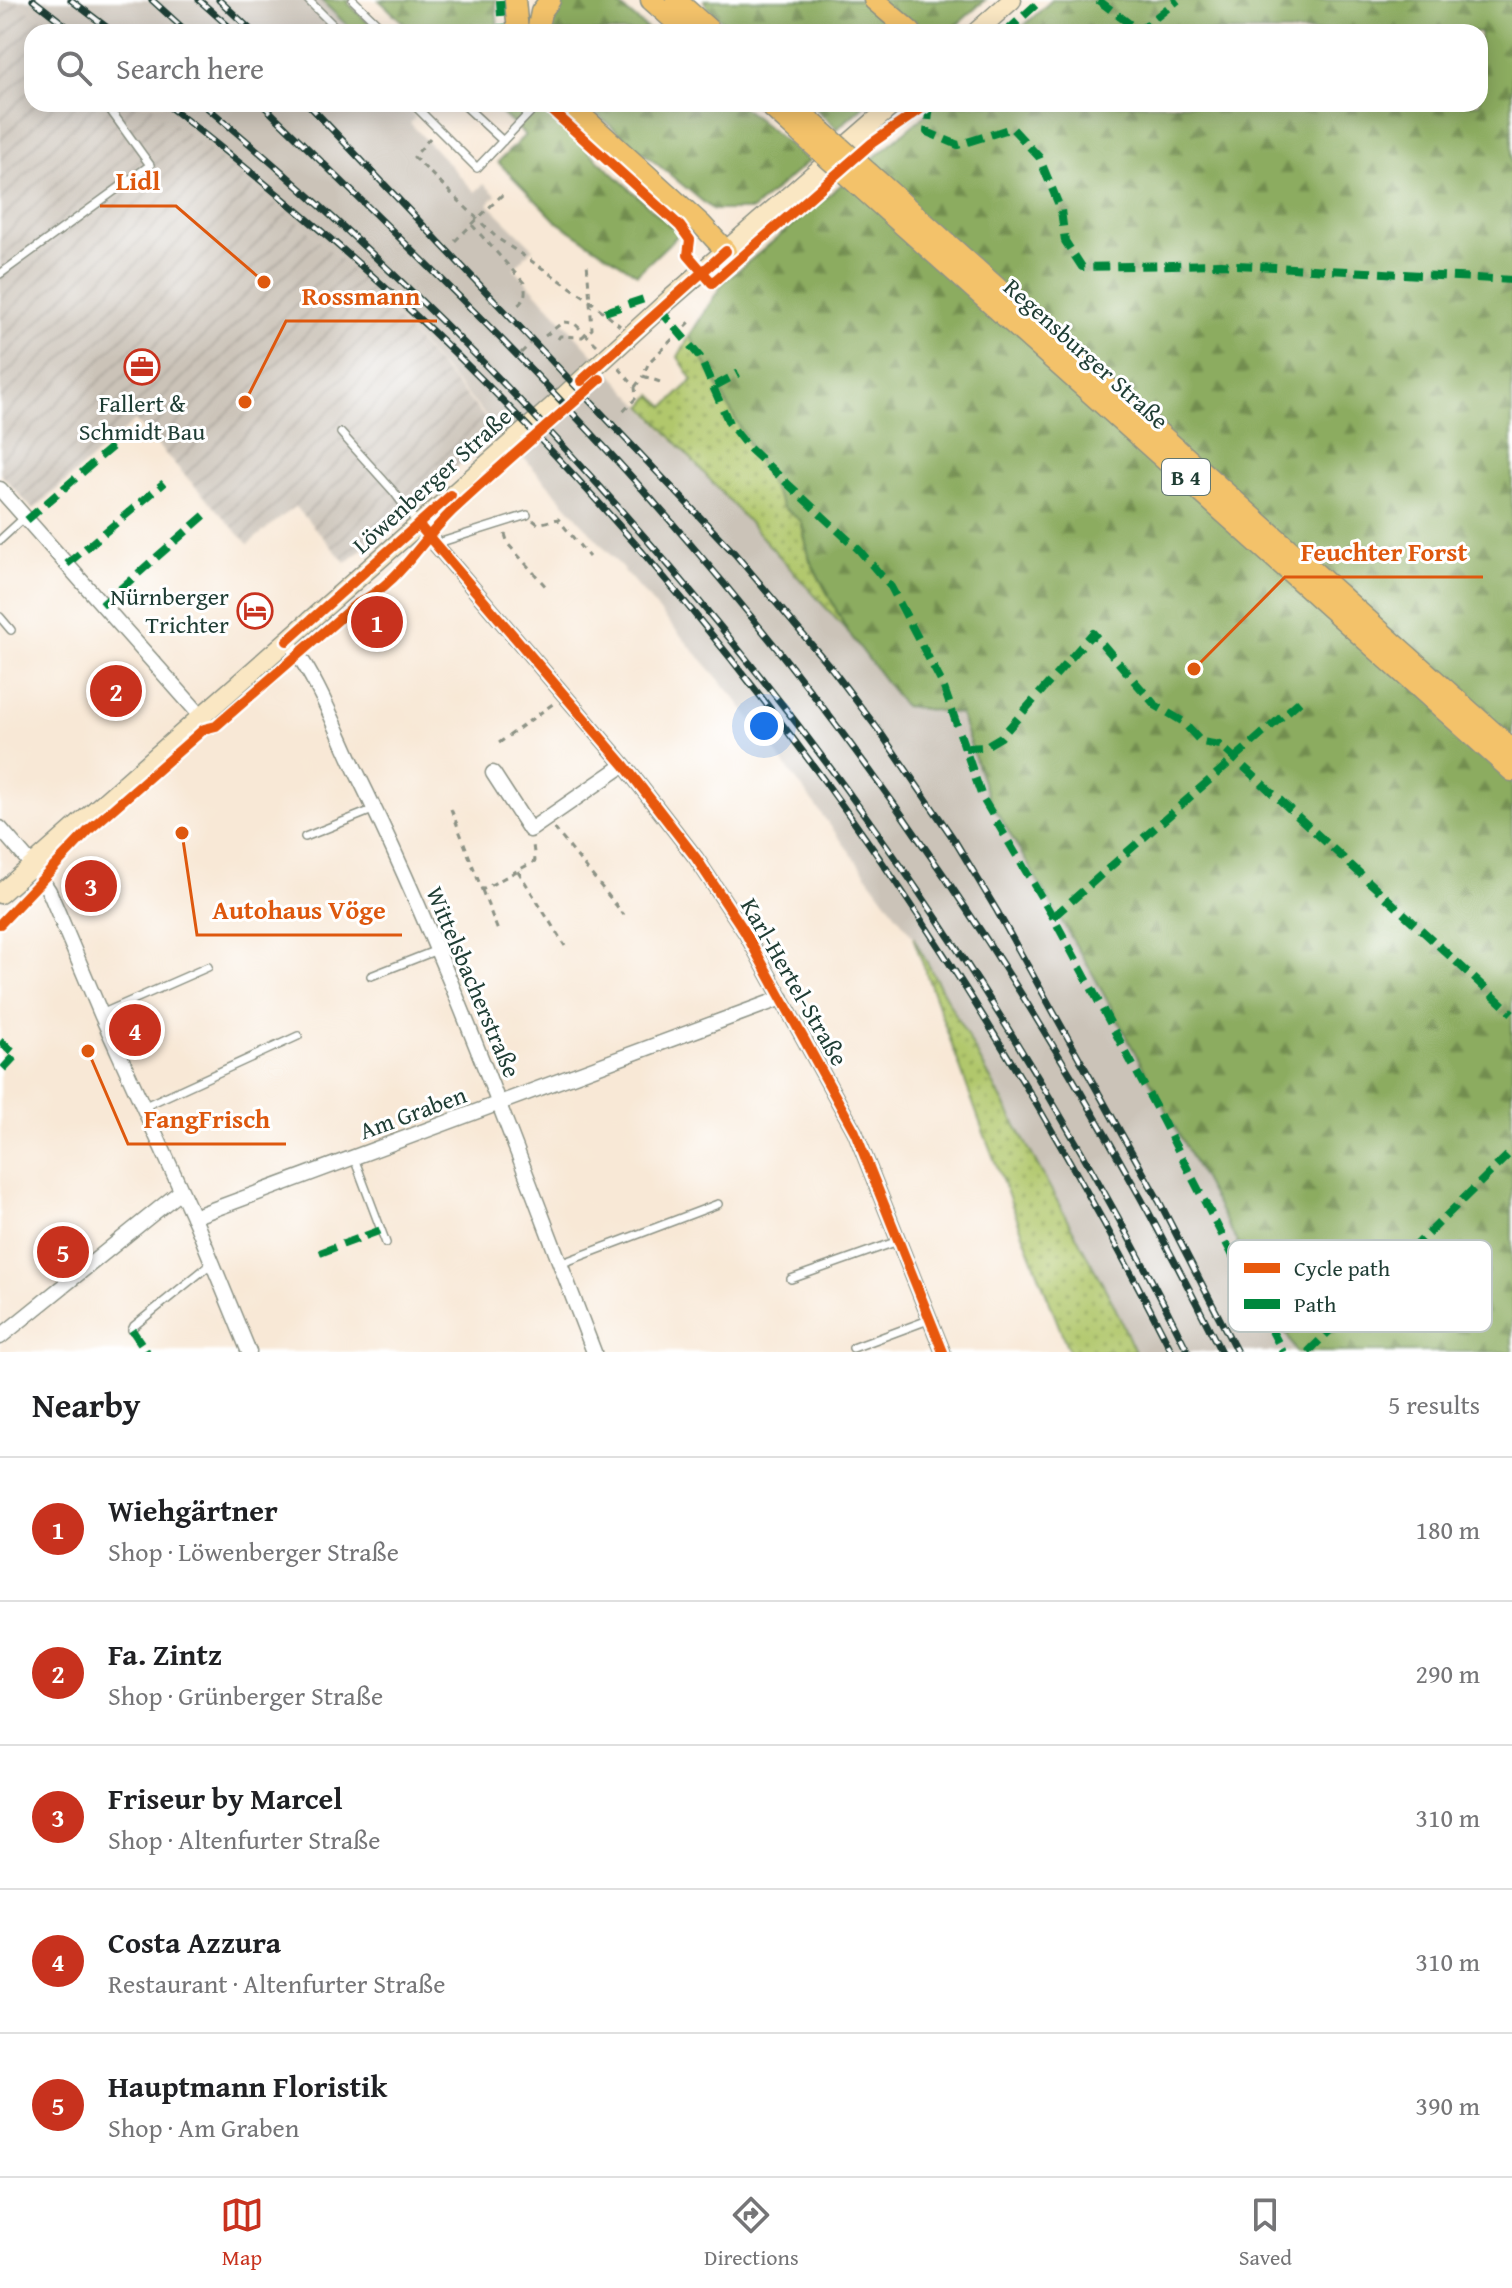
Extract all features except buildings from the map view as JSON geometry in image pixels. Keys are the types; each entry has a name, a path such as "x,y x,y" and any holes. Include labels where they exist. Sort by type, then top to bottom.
{"main road":[{"path":"515,0 517,24"},
{"path":"539,24 541,12 550,0"},
{"path":"637,0 664,4 694,24"},
{"path":"696,0 700,24"},
{"path":"874,0 902,24"},
{"path":"578,112 702,225 726,251"},
{"name":"Regensburger Straße","path":"781,112 808,129 1512,749"},
{"name":"Regensburger Straße","path":"797,112 808,129"},
{"name":"Regensburger Straße","path":"864,179 1512,771"}],"street":[{"path":"985,24 1012,0"},
{"name":"Löwenberger Straße","path":"0,894 885,112"},
{"path":"0,489 201,716"},
{"name":"Karl-Hertel-Straße","path":"418,524 624,765 696,858 745,932 855,1132 943,1352"},
{"name":"Wittelsbacherstraße","path":"287,641 307,670 375,809 437,950 594,1352"},
{"path":"493,773 530,830 624,765"},
{"path":"0,828 32,865 49,891 249,1352"},
{"name":"Am Graben","path":"193,1217 782,998"},
{"path":"0,1337 181,1191"}],"lane":[{"path":"308,0 329,24"},
{"path":"353,0 378,24"},
{"path":"0,274 150,165 112,112"},
{"path":"421,112 477,168 530,112"},
{"path":"472,112 503,141"},
{"path":"341,433 418,524"},
{"name":"Löwenberger Straße","path":"435,544 527,515"},
{"path":"0,540 25,517"},
{"path":"0,617 11,630"},
{"path":"305,837 375,809"},
{"path":"371,976 437,950"},
{"path":"101,1014 208,967"},
{"path":"143,1107 298,1036"},
{"path":"354,1158 386,1243"},
{"path":"560,1264 718,1204"},
{"path":"791,1279 900,1241"},
{"path":"132,1330 212,1263"},
{"path":"853,1348 931,1319"}],"path":[{"path":"438,129 414,157 497,238 588,299 620,326"},
{"path":"455,241 503,194"},
{"path":"472,225 524,283 526,293 517,306"},
{"path":"558,339 560,336 582,337 593,325 588,299 587,262"},
{"path":"620,415 634,402 635,387 649,362 691,321"},
{"path":"545,336 563,322 574,323 595,343"},
{"path":"521,353 530,344"},
{"path":"623,373 635,387"},
{"path":"643,376 660,382"},
{"path":"527,515 538,524 558,519 589,557"},
{"path":"500,523 508,544 548,589"},
{"path":"499,743 564,696"},
{"path":"451,809 498,931"},
{"path":"547,819 624,915"},
{"path":"482,890 535,861 530,830"},
{"path":"518,871 565,946"}],"shaded area":[{"path":"0,0 16,0 48,24 24,24 24,112 156,112 163,117 165,115 293,217 358,275 498,432 346,563 295,506 248,544 135,421 33,510 0,473"},
{"path":"16,0 321,0 346,24 48,24"},
{"path":"156,112 410,112 415,117 410,123 475,192 484,184 496,195 488,204 533,248 514,268 848,632 904,706 960,714 988,797 1094,976 1236,1240 1228,1240 1228,1332 1285,1332 1296,1352 1135,1352 1113,1303 913,937 736,699 572,511 358,275 293,217 165,116 163,118"}],"green space":[{"path":"321,0 350,0 348,3 370,24 346,24"},
{"path":"379,0 496,0 498,24 404,24"},
{"path":"575,0 613,0 642,24 546,24 559,4"},
{"path":"704,0 985,0 958,24 725,24 707,7"},
{"path":"1052,0 1512,0 1512,1352 1296,1352 1285,1332 1492,1332 1492,1240 1236,1240 1094,976 988,797 960,714 904,706 848,632 810,560 801,521 783,507 690,335 723,283 928,112 1488,112 1488,24 1026,24"},
{"path":"500,112 546,112 679,234 637,274 557,222 498,162 525,135"},
{"path":"594,112 749,112 809,161 752,210 713,210"},
{"path":"819,112 857,112 837,129"},
{"path":"690,335 783,507 801,521 810,561 848,632 643,406 652,395 665,407 693,380 678,357"},
{"path":"913,937 1113,1303 1135,1352 1069,1352 982,1128"}],"railway":[{"path":"33,0 64,24"},
{"path":"71,0 102,24"},
{"path":"152,0 178,24"},
{"path":"199,0 226,24"},
{"path":"219,0 244,24"},
{"path":"176,112 314,225 455,353 563,464 665,579 762,699 854,823 941,951 1023,1082 1100,1216 1172,1352"},
{"path":"212,112 354,237 497,376 633,523 760,677 880,836 991,1002 1094,1174 1188,1352"},
{"path":"270,112 472,310 625,470 754,620 831,718 904,818 1041,1026 1164,1241 1221,1352"},
{"path":"316,112 735,554 832,669 880,732 955,841 997,911 1159,1201 1237,1352"}],"marked path":[{"path":"500,0 502,24"},
{"path":"1015,24 1041,0"},
{"path":"1098,0 1130,24"},
{"path":"1148,24 1178,0"},
{"path":"929,112 927,132 958,145 1012,128 1039,157 1061,210 1065,241 1082,267 1220,264 1512,280"},
{"path":"605,312 647,298"},
{"path":"659,309 700,357 729,423 748,447 859,550 891,587 943,685 982,797 1053,917 1228,1246"},
{"path":"715,386 739,373"},
{"path":"27,520 121,439"},
{"path":"67,564 164,483"},
{"path":"102,605 206,514"},
{"path":"965,748 984,747 1001,737 1093,633 1155,705 1182,721 1201,742 1220,745 1512,1013"},
{"path":"1053,917 1301,700"},
{"path":"0,1041 16,1055 0,1072"},
{"path":"1422,1240 1512,1151"},
{"path":"320,1253 381,1230"},
{"path":"132,1330 147,1352"},
{"path":"1273,1332 1283,1352"},
{"path":"1308,1352 1328,1332"}],"cycle path":[{"path":"554,112 680,226 690,240 688,255 712,283 872,143 917,112"},
{"path":"581,381 726,251"},
{"path":"0,924 90,829 204,729 216,726 355,605 385,585 452,511 600,379"},
{"path":"287,641 451,495"},
{"path":"418,524 624,765 696,858 745,932 855,1132 943,1352"}],"place":[{"name":"Lidl","path":"264,282"},
{"name":"Fallert & Schmidt Bau","path":"142,367"},
{"name":"Rossmann","path":"245,402"},
{"name":"Nürnberger Trichter","path":"255,611"},
{"name":"Wiehgärtner","path":"377,622"},
{"name":"Feuchter Forst","path":"1194,669"},
{"name":"Fa. Zintz","path":"116,691"},
{"name":"Autohaus Vöge","path":"182,833"},
{"name":"Friseur by Marcel","path":"91,886"},
{"name":"Costa Azzura","path":"135,1030"},
{"name":"FangFrisch","path":"88,1051"},
{"name":"Hauptmann Floristik","path":"63,1252"}]}
